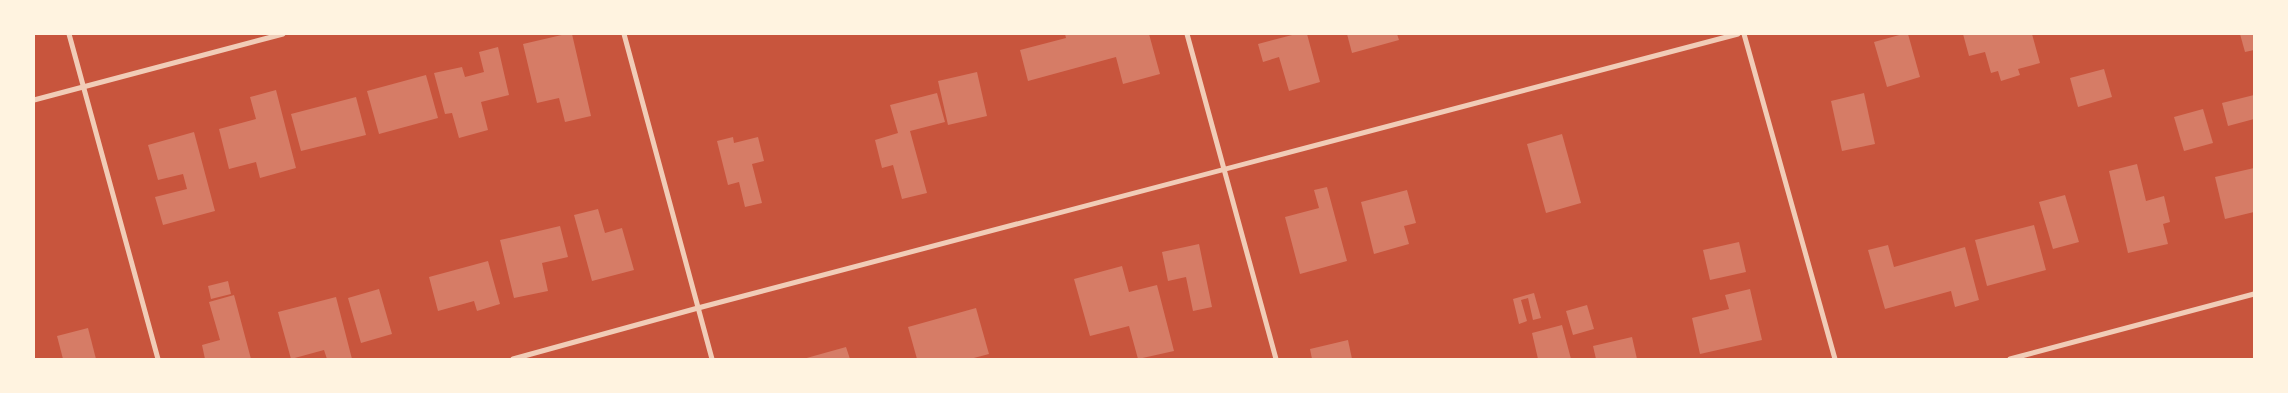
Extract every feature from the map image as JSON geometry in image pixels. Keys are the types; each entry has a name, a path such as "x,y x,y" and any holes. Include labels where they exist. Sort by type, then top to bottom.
{"street":[{"path":"69,34 158,359"},
{"path":"34,100 283,34"},
{"path":"624,34 712,359"},
{"path":"1187,34 1276,359"},
{"path":"513,359 698,308 1738,34"},
{"path":"1744,34 1835,359"},
{"path":"2010,359 2254,294"}],"building":[{"path":"572,34 591,116 565,122 559,98 537,103 523,44"},
{"path":"1065,34 1149,34 1160,74 1123,84 1116,57 1028,81 1020,50 1066,38"},
{"path":"1296,34 1307,34 1320,82 1289,91 1279,57 1263,62 1258,44"},
{"path":"1347,34 1397,34 1399,40 1352,53"},
{"path":"1908,34 1920,77 1887,87 1874,42"},
{"path":"1963,34 2032,34 2040,63 2018,69 2020,75 2001,81 1998,71 1991,73 1985,52 1969,56"},
{"path":"2240,34 2254,34 2254,50 2245,52"},
{"path":"498,47 509,95 481,102 488,130 459,138 452,113 445,114 434,73 462,67 465,77 484,72 479,52"},
{"path":"2104,69 2112,97 2078,107 2070,78"},
{"path":"977,72 987,116 948,125 938,81"},
{"path":"426,75 438,118 379,134 367,91"},
{"path":"276,90 296,168 260,178 256,162 229,169 219,129 256,119 250,97"},
{"path":"937,93 945,122 910,131 927,193 902,199 893,165 882,168 875,140 898,133 890,105"},
{"path":"1864,93 1875,144 1842,151 1831,101"},
{"path":"2254,95 2254,119 2228,126 2222,103"},
{"path":"356,97 366,135 301,151 291,114"},
{"path":"2203,109 2213,143 2184,151 2174,117"},
{"path":"194,132 215,211 163,225 155,197 187,189 183,174 158,180 148,145"},
{"path":"1562,134 1581,203 1546,213 1527,144"},
{"path":"733,137 734,143 758,137 764,161 752,164 762,203 745,207 739,182 728,185 717,141"},
{"path":"2137,164 2146,201 2164,196 2170,222 2163,224 2168,244 2128,253 2109,171"},
{"path":"2254,168 2254,212 2225,219 2215,177"},
{"path":"1327,187 1347,261 1300,274 1285,217 1319,208 1314,190"},
{"path":"1407,190 1416,223 1404,226 1409,244 1374,254 1361,202"},
{"path":"2065,195 2079,242 2053,249 2039,202"},
{"path":"598,209 605,233 622,228 634,270 592,281 574,215"},
{"path":"2034,225 2046,270 1987,286 1975,240"},
{"path":"560,226 568,257 542,263 548,291 514,298 500,240"},
{"path":"1739,242 1746,272 1710,280 1703,250"},
{"path":"1199,244 1212,307 1193,311 1186,277 1168,281 1162,252"},
{"path":"1888,245 1894,267 1965,247 1979,300 1955,307 1951,291 1885,309 1868,250"},
{"path":"488,261 500,304 477,311 474,301 438,311 429,277"},
{"path":"1122,266 1129,292 1157,285 1174,351 1138,359 1129,326 1090,336 1074,279"},
{"path":"228,281 231,294 211,299 208,286"},
{"path":"379,289 392,334 361,343 348,298"},
{"path":"1750,289 1762,340 1700,354 1692,318 1729,309 1725,295"},
{"path":"1534,293 1541,318 1533,320 1528,298 1521,300 1527,321 1519,324 1513,299"},
{"path":"234,295 251,359 205,359 202,345 220,340 209,302"},
{"path":"336,297 352,359 327,359 324,350 291,359 278,312"},
{"path":"1587,305 1594,329 1573,335 1566,311"},
{"path":"976,308 989,354 970,359 917,359 908,327"},
{"path":"1562,325 1571,359 1538,359 1532,333"},
{"path":"88,328 96,359 63,359 57,336"},
{"path":"1632,337 1637,359 1596,359 1593,346"},
{"path":"1348,340 1352,359 1312,359 1310,349"},
{"path":"846,347 850,359 803,359"}]}
